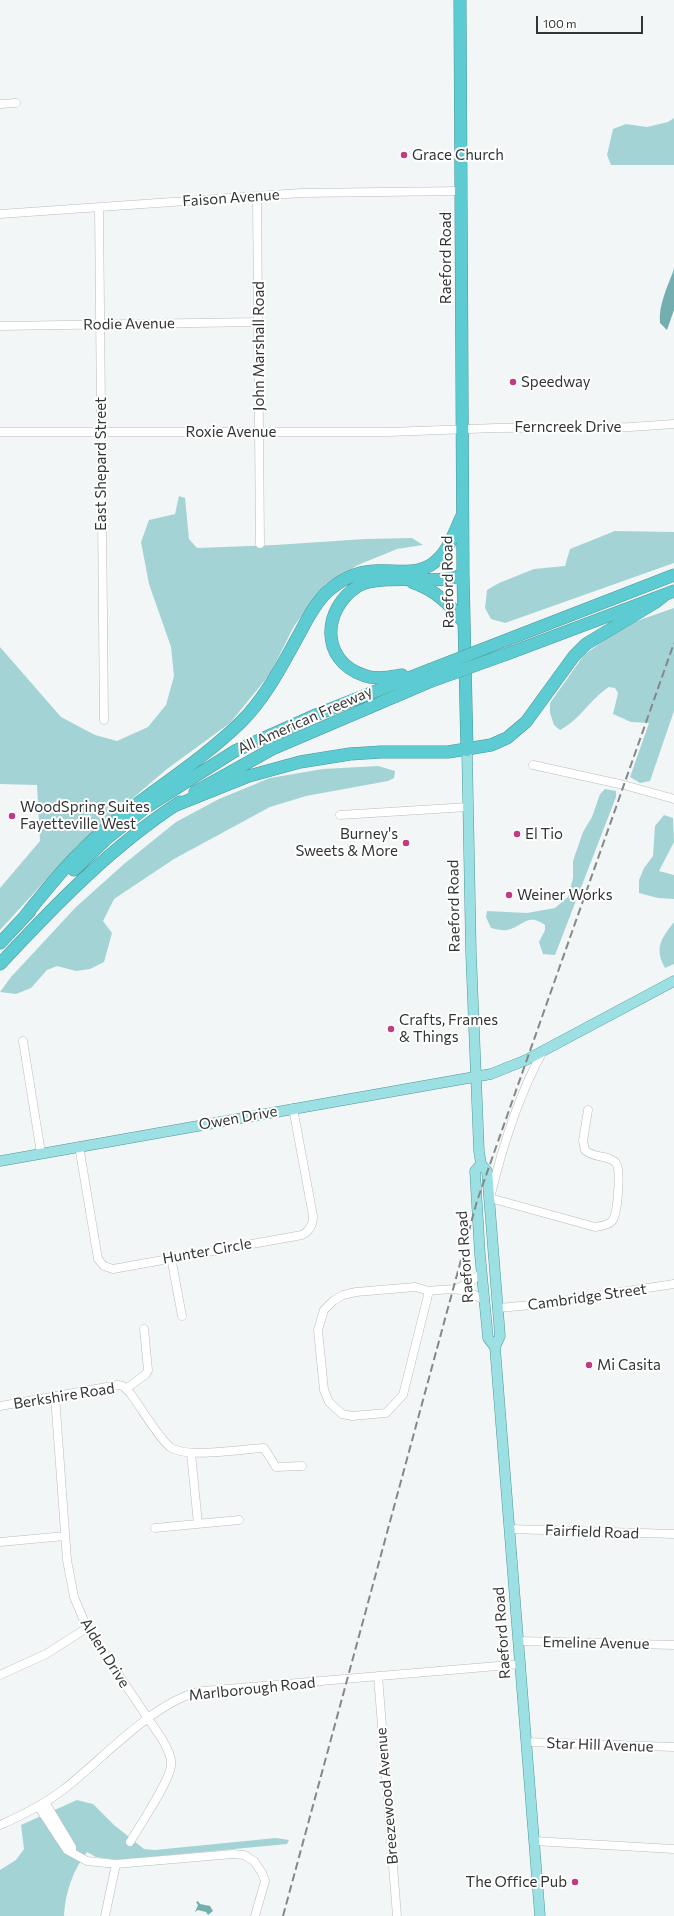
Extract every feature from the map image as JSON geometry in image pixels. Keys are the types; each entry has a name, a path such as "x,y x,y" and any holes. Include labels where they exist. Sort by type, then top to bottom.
{"highway":[{"name":"Raeford Road","path":"460,0 463,575 467,750"},
{"path":"417,571 429,566 446,551 463,514"},
{"path":"25,916 63,869 90,843 127,811 201,756 241,721 266,693 310,616 326,594 348,577 373,571 449,572 463,575"},
{"path":"429,670 388,677 369,677 355,672 338,657 333,647 330,622 341,602 348,593 360,585 374,582 449,579 463,575"},
{"name":"All American Freeway","path":"0,943 25,916 105,840 144,808 235,752 318,714 670,577"},
{"path":"407,580 424,586 439,595 464,623"},
{"path":"174,806 249,776 300,762 350,754 381,752 448,752 491,745 506,738 526,722 574,656 586,644 663,596"},
{"name":"All American Freeway","path":"0,964 60,901 101,862 174,806 214,780 272,749 430,682 663,596"}],"main road":[{"name":"Raeford Road","path":"467,750 475,1076 480,1164 475,1171 488,1338 495,1347"},
{"name":"Owen Drive","path":"0,1161 491,1074 543,1051 674,981"},
{"name":"Raeford Road","path":"480,1164 487,1171 499,1308 500,1336 495,1347 540,1916"}],"street":[{"path":"0,104 16,103"},
{"name":"Faison Avenue","path":"0,214 301,193 462,191"},
{"name":"John Marshall Road","path":"257,196 260,544"},
{"name":"East Shepard Street","path":"99,208 104,720"},
{"name":"Rodie Avenue","path":"0,326 258,322"},
{"name":"Ferncreek Drive","path":"463,430 674,424"},
{"name":"Roxie Avenue","path":"0,432 389,432 463,430"},
{"path":"533,765 624,785 674,799"},
{"path":"340,815 468,807"},
{"path":"23,1041 41,1153"},
{"path":"543,1051 530,1073 499,1164 490,1198 595,1227 604,1226 612,1220 616,1212 619,1172 617,1166 611,1159 593,1156 585,1150 583,1141 588,1110"},
{"name":"Hunter Circle","path":"79,1146 98,1259 100,1263 114,1269 172,1257 302,1236 310,1230 313,1216 293,1108"},
{"path":"172,1257 182,1316"},
{"path":"429,1291 403,1395 386,1413 352,1416 342,1414 335,1409 329,1402 324,1390 318,1330 324,1310 333,1301 356,1292 415,1287 429,1291 458,1288 472,1281 482,1272"},
{"name":"Cambridge Street","path":"499,1308 542,1304 674,1284"},
{"path":"458,1288 484,1300"},
{"path":"126,1389 146,1374 148,1370 144,1329"},
{"name":"Berkshire Road","path":"0,1406 114,1386 122,1386 126,1389 167,1443 179,1451 191,1453 264,1448 276,1467 302,1466"},
{"name":"Alden Drive","path":"56,1396 65,1536 69,1578 74,1597 87,1628 169,1751 171,1766 167,1780 130,1842"},
{"path":"191,1453 198,1524"},
{"path":"155,1528 239,1520"},
{"name":"Fairfield Road","path":"510,1529 674,1534"},
{"path":"0,1542 65,1536"},
{"path":"0,1675 46,1654 87,1628"},
{"name":"Emeline Avenue","path":"519,1641 674,1645"},
{"name":"Marlborough Road","path":"0,1824 42,1804 64,1789 148,1719 175,1700 194,1693 520,1664"},
{"name":"Breezewood Avenue","path":"378,1676 397,1916"},
{"name":"Star Hill Avenue","path":"526,1742 674,1747"},
{"path":"42,1804 67,1850 87,1861 116,1864 233,1854 244,1855 254,1861 262,1873 265,1882 255,1916"},
{"path":"534,1841 674,1849"},
{"path":"105,1916 116,1864"}],"shaded area":[{"path":"674,118 674,165 611,165 607,155 613,129 626,124 647,127 668,122"},
{"path":"674,269 674,310 667,330 660,323 660,309"},
{"path":"179,496 185,498 189,539 197,548 412,538 423,545 397,549 358,565 326,584 294,626 270,674 230,723 167,769 78,845 0,930 0,888 40,841 37,785 0,784 0,647 61,717 95,735 117,741 148,727 166,705 174,676 171,647 149,584 141,542 149,520 175,514"},
{"path":"615,531 674,532 674,563 505,623 491,619 485,608 487,590 499,583 534,569 565,566 570,549"},
{"path":"674,608 674,711 650,781 640,783 630,777 649,723 631,722 613,714 618,693 615,688 609,687 602,692 573,721 560,730 554,725 550,713 550,703 584,655 613,634 634,622"},
{"path":"378,766 395,771 394,778 388,781 306,796 270,807 174,859 114,899 103,921 112,933 104,962 90,969 76,971 57,966 47,970 31,988 16,994 0,992 11,977 76,907 124,864 176,822 219,799 270,778 323,769"},
{"path":"605,789 616,791 616,797 555,955 543,954 539,942 545,930 545,925 539,921 529,920 505,930 491,928 486,917 487,911 527,913 555,908 568,897 573,878 573,861 583,832 592,817 600,794"},
{"path":"664,815 673,818 674,842 659,871 674,875 674,899 658,898 639,893 639,880 644,868 653,856 655,826"},
{"path":"674,922 674,964 665,968 660,955 660,944"},
{"path":"77,1800 93,1804 114,1825 144,1849 155,1850 276,1838 289,1840 287,1844 118,1860 96,1857 87,1852 74,1874 68,1890 64,1916 0,1916 0,1870 16,1860 24,1849 21,1825"},
{"path":"198,1901 200,1904 210,1906 213,1911 208,1915 206,1912 198,1910 195,1912 198,1905 196,1902"}],"railway":[{"path":"283,1916 477,1201 674,643"}],"place":[{"name":"Grace Church","path":"404,155"},
{"name":"Speedway","path":"513,382"},
{"name":"WoodSpring Suites Fayetteville West","path":"12,816"},
{"name":"El Tio","path":"517,834"},
{"name":"Burney's Sweets & More","path":"406,843"},
{"name":"Weiner Works","path":"509,895"},
{"name":"Crafts, Frames & Things","path":"391,1029"},
{"name":"Mi Casita","path":"589,1365"},
{"name":"The Office Pub","path":"575,1882"}]}
